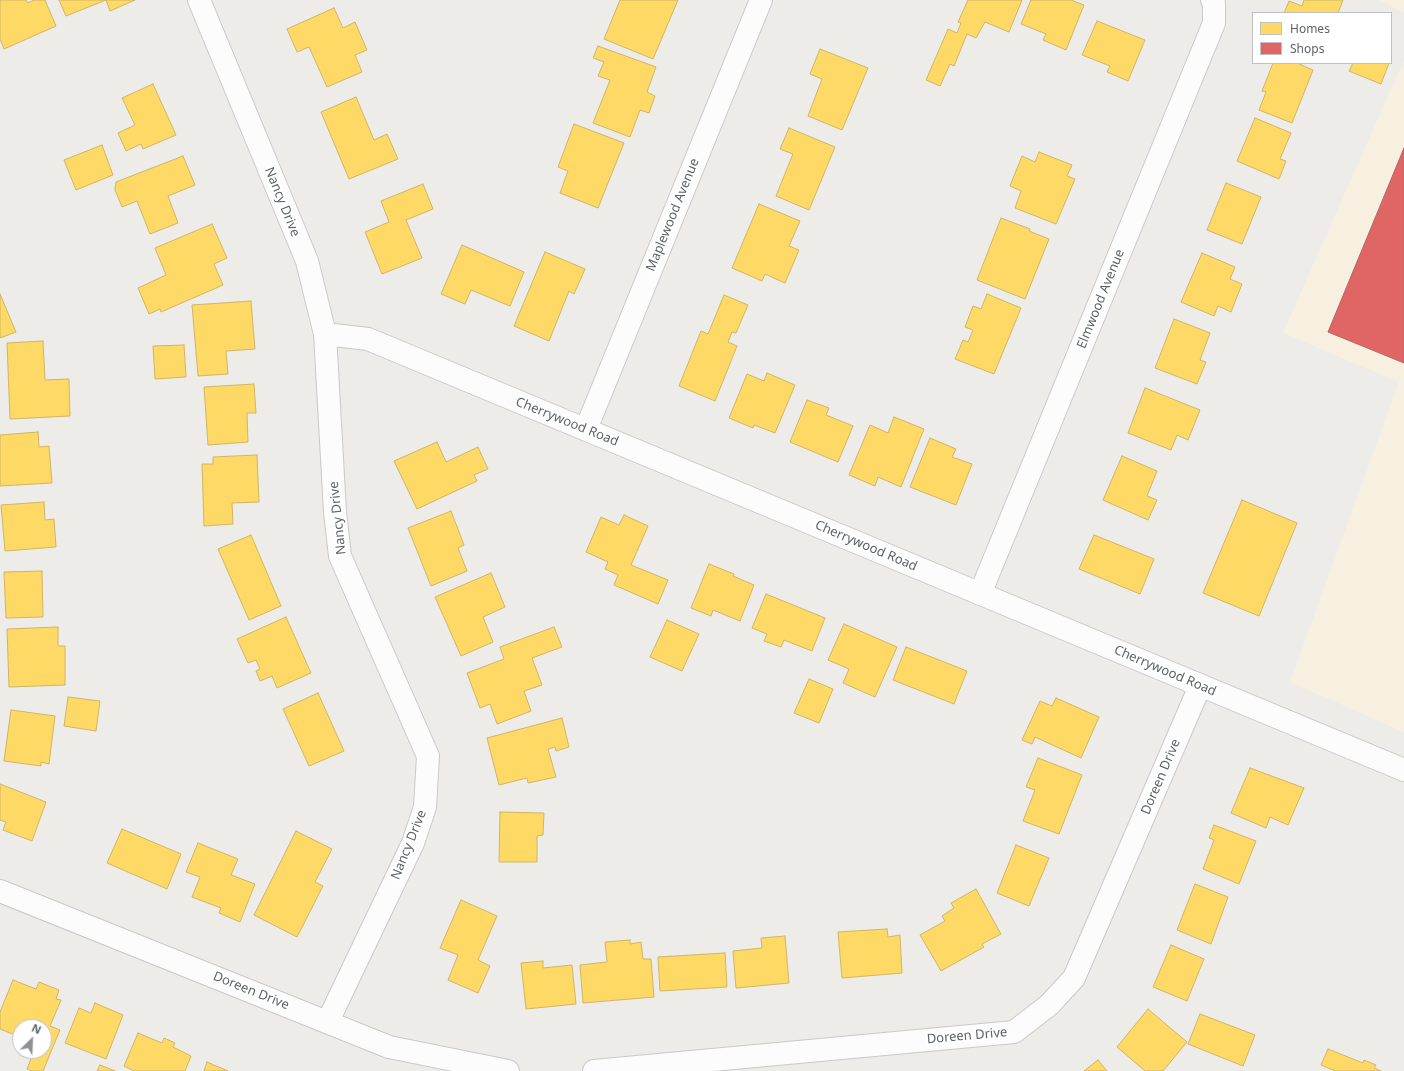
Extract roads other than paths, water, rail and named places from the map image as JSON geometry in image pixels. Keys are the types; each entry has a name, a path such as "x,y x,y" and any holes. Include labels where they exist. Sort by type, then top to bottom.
{"street":[{"name":"Nancy Drive","path":"199,0 306,261 325,334 335,512 340,556 428,756 425,807 413,843 328,1021"},
{"name":"Maplewood Avenue","path":"586,429 761,0"},
{"name":"Elmwood Avenue","path":"980,594 1214,23 1213,2"},
{"name":"Cherrywood Road","path":"325,334 368,339 1404,770"},
{"name":"Doreen Drive","path":"594,1071 1014,1032 1049,1006 1074,978 1200,686"},
{"name":"Doreen Drive","path":"0,891 328,1021 389,1047 508,1071"}]}
